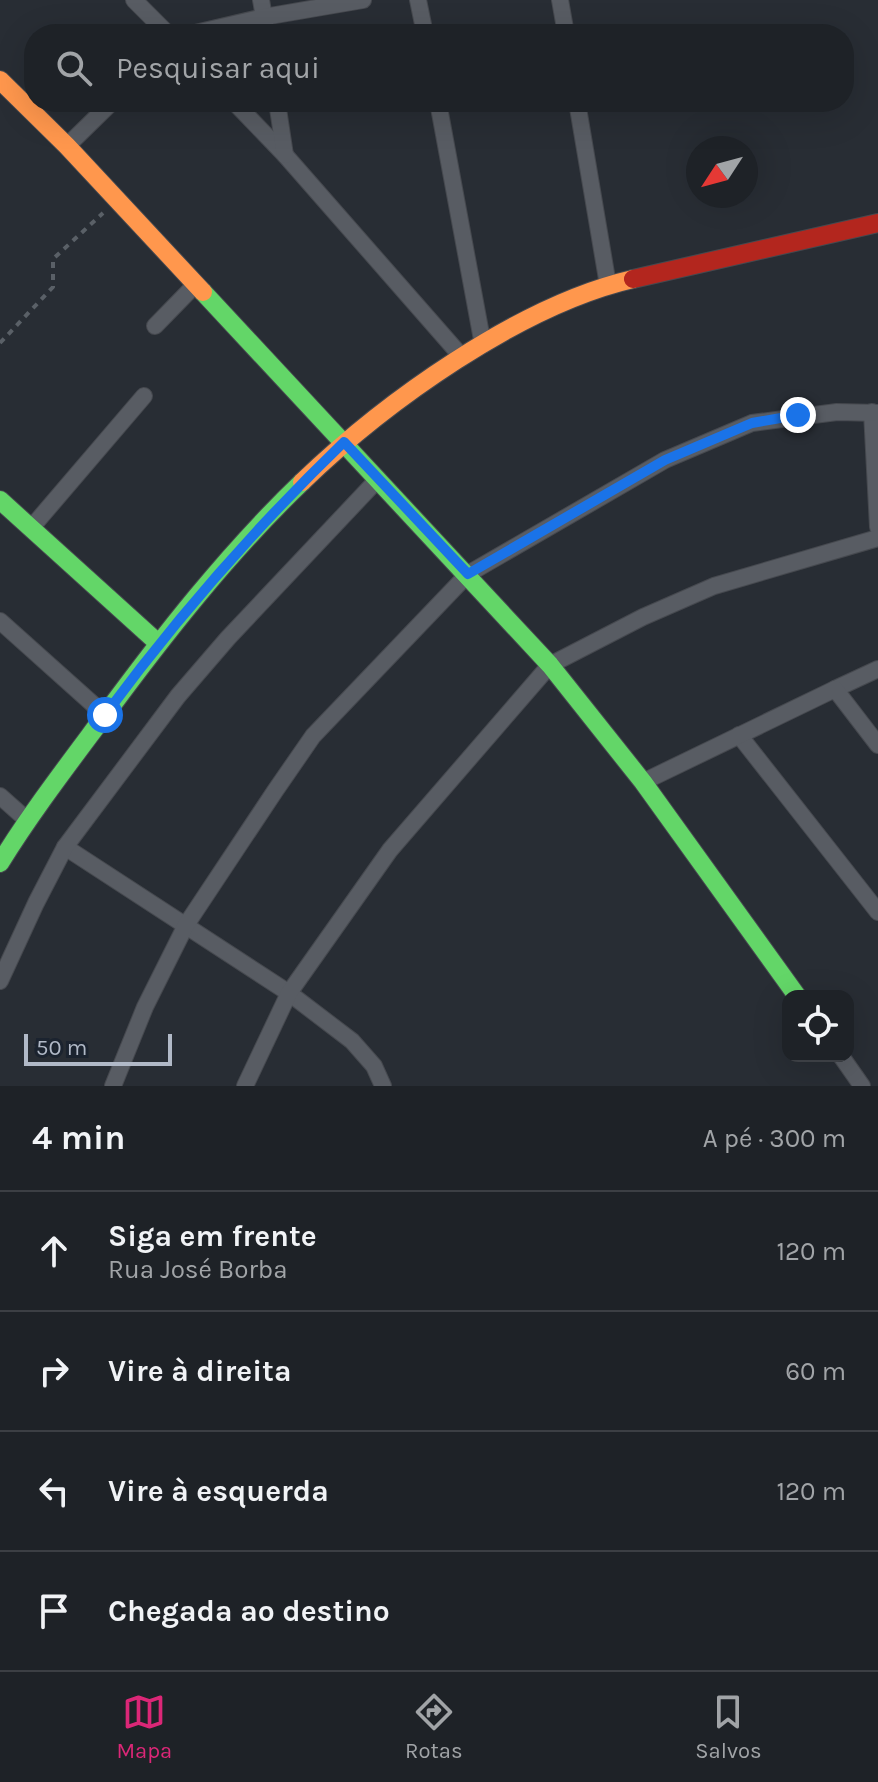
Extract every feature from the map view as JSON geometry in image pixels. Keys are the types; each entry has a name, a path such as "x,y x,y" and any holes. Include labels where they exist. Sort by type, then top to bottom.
{"street":[{"path":"134,0 158,24"},
{"path":"261,0 266,24"},
{"path":"273,24 363,0"},
{"path":"418,0 423,24"},
{"path":"560,0 564,24"},
{"path":"4,92 24,109"},
{"path":"27,112 67,146 550,665 643,782 793,990"},
{"path":"67,146 102,112"},
{"path":"244,112 462,357"},
{"path":"279,112 285,155"},
{"path":"440,112 483,345"},
{"path":"579,112 608,285"},
{"path":"0,863 27,820 158,643 277,506 344,442 462,357 547,311 608,285 878,223"},
{"path":"155,326 195,285"},
{"path":"32,527 144,396"},
{"path":"113,1086 145,1007 186,925 313,736 468,574 665,460 752,423 798,415 875,413 878,527"},
{"path":"0,981 65,847 178,696 228,638 378,479"},
{"path":"0,500 158,643"},
{"path":"245,1086 289,993 390,850 550,665 643,617 714,586 878,538"},
{"path":"0,621 105,715"},
{"path":"643,782 878,669"},
{"path":"835,689 878,745"},
{"path":"739,735 878,912"},
{"path":"0,796 27,820"},
{"path":"65,847 289,993 352,1041 374,1066 383,1086"},
{"path":"845,1062 862,1086"}],"path":[{"path":"0,343 53,287 53,259 118,200"}],"traffic: fast":[{"path":"203,292 550,665 643,782 793,990"},
{"path":"0,863 50,790 173,626 222,566 302,482"},
{"path":"0,500 158,643"}],"traffic: slow":[{"path":"0,80 24,104"},
{"path":"32,112 203,292"},
{"path":"302,482 373,420 456,360 545,310 633,279"}],"traffic: jam":[{"path":"633,279 878,223"}],"route":[{"path":"105,715 158,643 213,579 277,506 344,442 468,574 665,460 752,423 798,415"}]}
